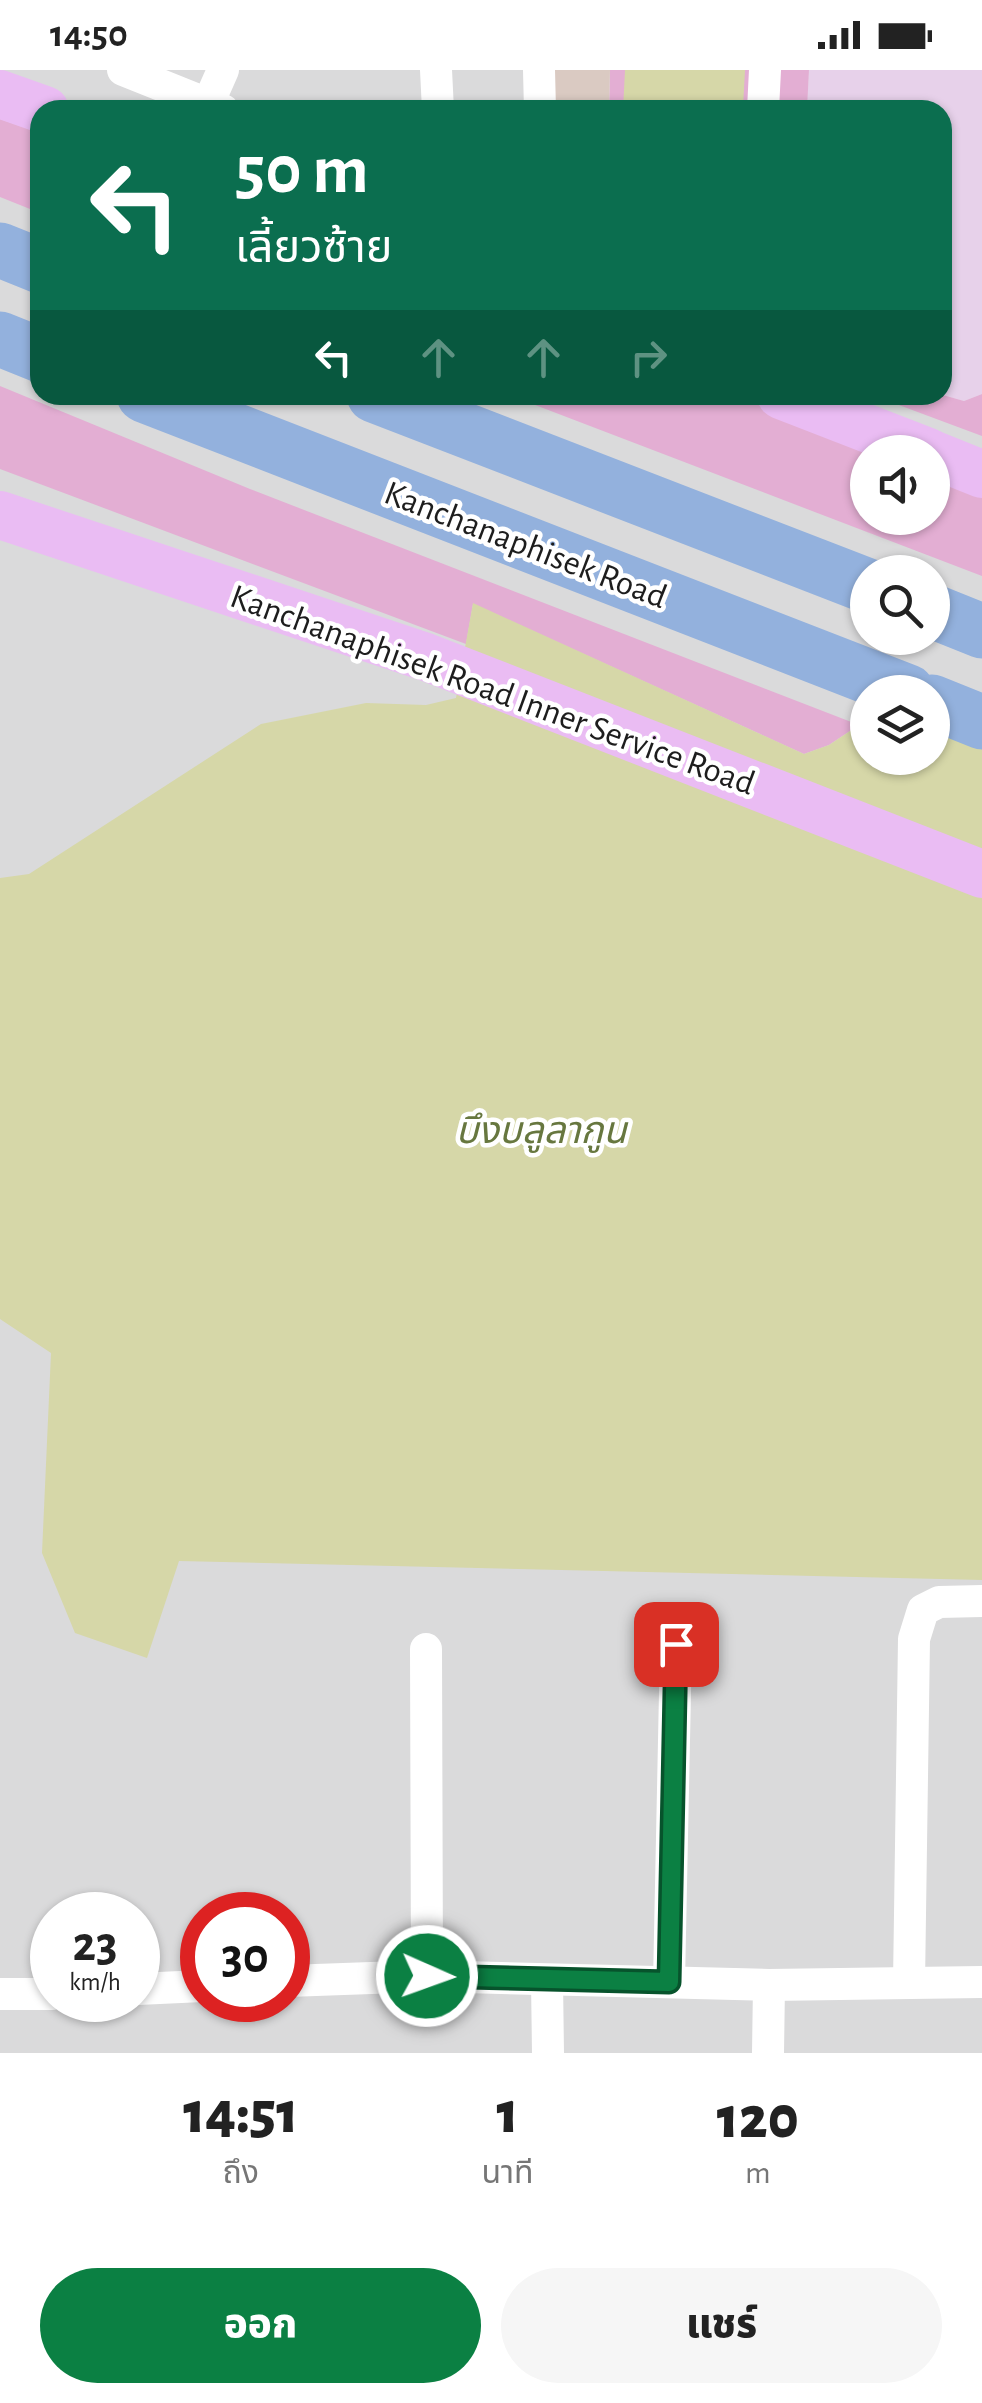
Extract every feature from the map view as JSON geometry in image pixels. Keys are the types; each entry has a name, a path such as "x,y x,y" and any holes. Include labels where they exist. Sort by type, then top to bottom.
{"highway":[{"path":"0,250 30,262"},
{"path":"0,339 30,350"},
{"name":"Kanchanaphisek Road","path":"170,405 863,675"},
{"path":"400,405 850,579"},
{"path":"950,619 982,631"},
{"path":"950,709 982,722"}],"main road":[{"path":"807,405 884,435"},
{"path":"950,461 982,474"},
{"name":"Kanchanaphisek Road Inner Service Road","path":"0,515 426,657 982,874"}],"street":[{"path":"124,70 198,100"},
{"path":"217,100 223,70"},
{"path":"436,70 438,100"},
{"path":"539,70 540,100"},
{"path":"764,100 765,70"},
{"path":"910,1984 914,1639 923,1610 939,1602 982,1601"},
{"path":"669,1982 676,1644"},
{"path":"426,1648 427,1976"},
{"path":"310,1980 427,1976 769,1985 982,1982"},
{"path":"547,1980 548,2053"},
{"path":"768,2053 769,1985"},
{"path":"0,1994 30,1994"}],"shaded area":[{"path":"0,70 529,70 529,100 30,100 30,405 919,405 982,430 982,2053 0,2053"},
{"path":"548,70 610,70 609,100 549,100"},
{"path":"610,70 809,70 808,100 609,100"},
{"path":"809,70 982,70 982,394 964,401 952,398 952,100 808,100"},
{"path":"0,119 30,130 30,209 0,197"},
{"path":"0,386 30,398 30,405 46,405 250,489 850,722 850,731 829,745 804,754 473,604 466,644 0,469"},
{"path":"982,394 982,436 899,405 952,405 952,398 964,401"},
{"path":"535,405 759,405 850,441 850,525"},
{"path":"950,480 982,493 982,576 950,564 950,555 927,555 875,535 950,535"}],"water":[{"path":"625,70 745,70 743,100 624,100"},
{"name":"บึงบลูลากูน","path":"473,603 804,754 829,745 850,731 850,775 950,775 950,721 982,719 982,1580 179,1561 147,1658 75,1633 42,1553 51,1353 0,1319 0,878 29,874 261,724 366,703 426,705 456,698"}],"route":[{"path":"427,1976 669,1982 676,1644"}]}
